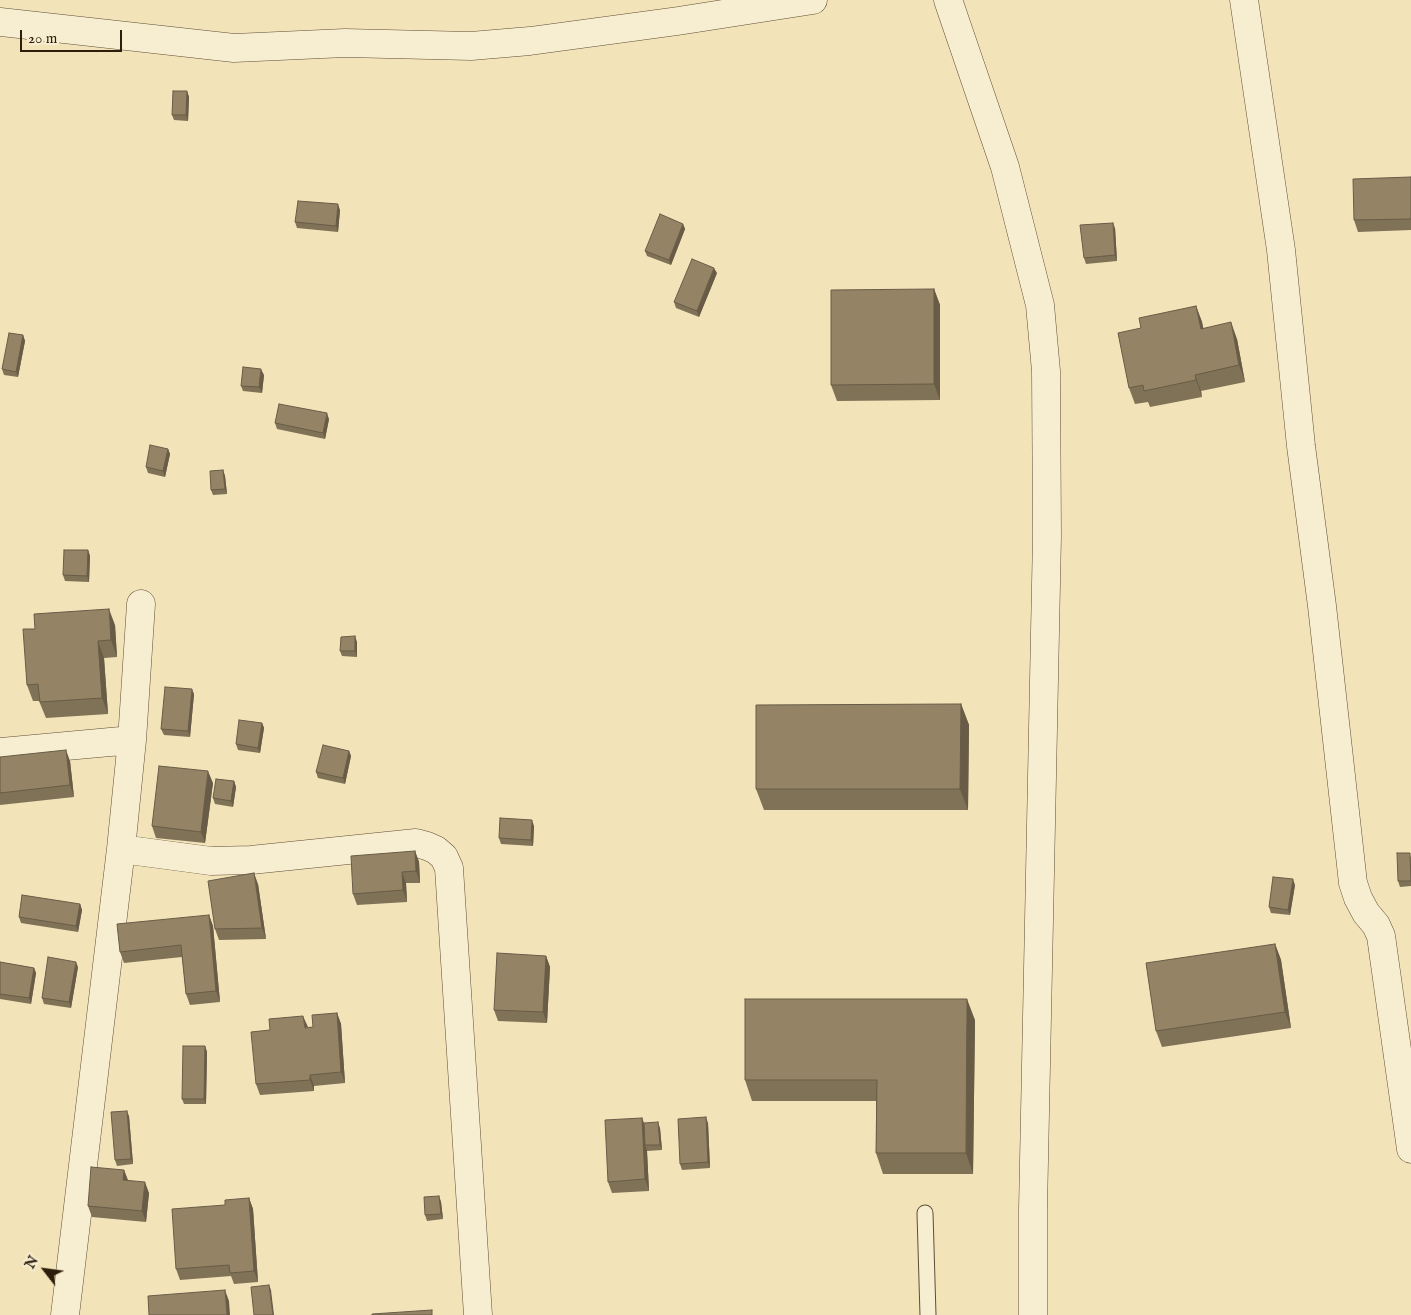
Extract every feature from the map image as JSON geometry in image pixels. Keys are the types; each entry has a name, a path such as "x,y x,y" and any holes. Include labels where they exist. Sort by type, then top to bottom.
{"street":[{"path":"0,22 234,48 345,43 471,46 530,41 678,22 813,0"},
{"path":"948,0 1005,167 1040,305 1046,371 1047,536 1033,1209 1033,1315"},
{"path":"1244,0 1281,250 1301,446 1321,598 1353,883 1358,898 1381,936 1411,1149"},
{"path":"65,1315 121,849 132,740 141,604"},
{"path":"0,752 132,740"},
{"path":"121,849 211,861 251,860 416,843 432,848 444,857 449,868 478,1315"}],"lane":[{"path":"925,1214 928,1315"}],"building":[{"path":"173,91 187,91 186,115 172,115"},
{"path":"1411,177 1411,219 1354,220 1353,179"},
{"path":"298,201 338,204 336,226 295,222"},
{"path":"660,214 683,224 669,260 645,251"},
{"path":"1113,223 1115,255 1084,258 1080,225"},
{"path":"692,259 714,268 697,311 674,302"},
{"path":"934,289 934,384 831,385 831,290"},
{"path":"1196,306 1201,329 1231,322 1239,365 1195,375 1196,380 1144,391 1143,385 1129,388 1118,333 1141,328 1139,318"},
{"path":"9,333 23,335 16,372 2,369"},
{"path":"243,367 261,369 259,387 241,386"},
{"path":"279,404 327,413 323,433 275,423"},
{"path":"150,445 168,449 163,471 146,467"},
{"path":"223,470 225,489 211,490 210,471"},
{"path":"64,550 88,550 87,576 63,575"},
{"path":"109,609 111,640 98,641 102,698 40,702 38,684 27,685 23,629 35,629 34,614"},
{"path":"355,636 355,651 340,651 341,637"},
{"path":"165,687 192,689 188,731 161,729"},
{"path":"961,704 960,789 756,789 756,705"},
{"path":"239,720 262,723 258,748 236,744"},
{"path":"323,745 349,751 343,778 316,772"},
{"path":"66,750 70,785 0,793 0,757"},
{"path":"159,766 208,771 201,832 152,826"},
{"path":"216,779 234,781 231,801 213,798"},
{"path":"500,818 532,820 531,840 499,838"},
{"path":"415,851 416,871 402,872 403,890 353,894 351,856"},
{"path":"1397,853 1410,853 1411,881 1398,881"},
{"path":"254,873 262,928 215,929 208,881"},
{"path":"1273,877 1293,879 1288,910 1269,907"},
{"path":"22,895 80,904 76,926 19,917"},
{"path":"209,915 216,991 186,994 181,945 120,952 117,924"},
{"path":"1275,944 1285,1012 1156,1031 1146,963"},
{"path":"497,953 546,956 543,1012 494,1010"},
{"path":"48,957 76,962 69,1002 42,998"},
{"path":"0,962 34,968 29,998 0,994"},
{"path":"745,999 967,999 966,1153 876,1153 877,1080 745,1080"},
{"path":"337,1013 341,1072 310,1075 310,1080 256,1084 251,1032 270,1030 269,1019 303,1016 305,1028 313,1027 312,1015"},
{"path":"183,1046 205,1046 204,1099 182,1099"},
{"path":"127,1111 131,1159 115,1160 111,1112"},
{"path":"706,1117 708,1162 680,1164 678,1119"},
{"path":"642,1118 645,1179 608,1182 605,1120"},
{"path":"658,1122 660,1145 645,1145 644,1123"},
{"path":"91,1167 124,1170 123,1180 145,1182 142,1211 88,1206"},
{"path":"439,1196 441,1214 425,1215 424,1197"},
{"path":"249,1198 254,1271 230,1273 229,1265 176,1269 172,1209 225,1205 225,1200"},
{"path":"269,1285 273,1315 254,1315 251,1287"},
{"path":"225,1290 227,1315 149,1315 148,1296"},
{"path":"432,1310 432,1315 372,1315 372,1314"}]}
